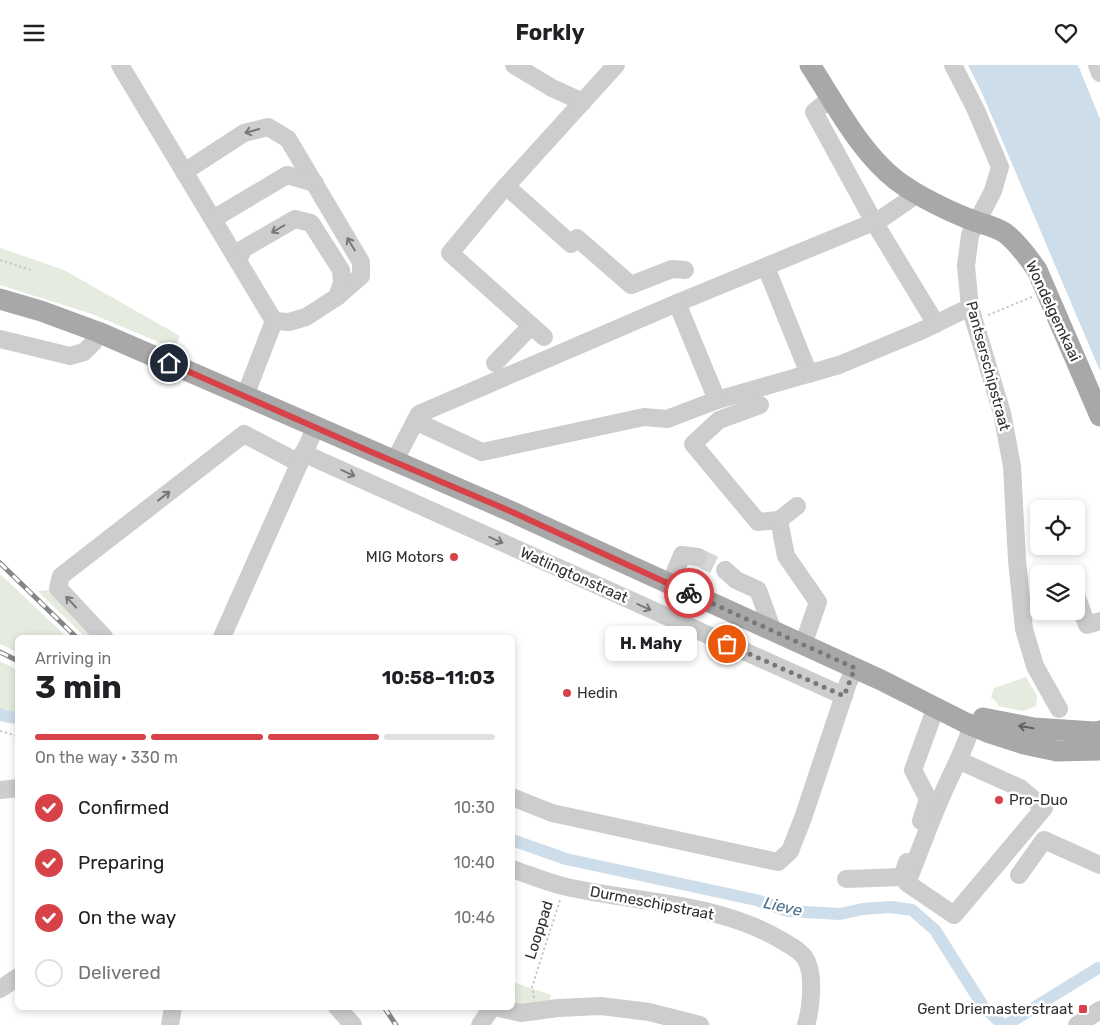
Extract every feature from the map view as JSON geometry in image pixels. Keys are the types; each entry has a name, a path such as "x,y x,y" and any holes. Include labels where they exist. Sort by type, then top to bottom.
{"main road":[{"path":"810,65 867,151 896,180 915,193 977,222"},
{"name":"Wondelgemkaai","path":"977,222 993,226 1005,233 1027,255 1037,270 1100,416"},
{"path":"0,299 41,311 98,332 510,511 855,668 972,725 1024,744 1057,751 1099,748 1094,732 1034,728 991,721 929,704"}],"street":[{"path":"120,65 274,321"},
{"path":"514,65 552,88 583,102"},
{"path":"495,363 537,331 450,253 506,186 616,65"},
{"path":"953,65 976,110 1000,167 993,191 977,222"},
{"path":"1097,65 1100,73"},
{"path":"831,98 814,113 874,222 936,324"},
{"path":"184,171 244,133 268,127 288,139 361,262 360,276 337,297 306,317 289,322 274,321"},
{"path":"213,219 287,175 314,183"},
{"path":"506,186 571,244 577,238 631,285 672,269 685,270"},
{"path":"394,462 419,414 677,303 881,219 910,199 915,193"},
{"path":"238,261 243,249 295,219 311,223 340,269 342,283 337,297"},
{"name":"Pantserschipstraat","path":"977,222 970,235 967,260 972,314 1000,405 1012,466 1017,560 1024,629 1035,666 1058,709"},
{"path":"766,267 809,374"},
{"path":"677,303 717,401"},
{"path":"414,421 482,452 644,417 667,419 717,401 839,365 936,324 972,314"},
{"path":"245,395 274,321"},
{"path":"0,339 70,356 84,352 93,343 98,332"},
{"path":"760,405 719,420 692,444 758,522 779,520 797,506"},
{"path":"223,635 316,426"},
{"name":"Watlingtonstraat","path":"102,635 58,588 61,576 244,434 844,696"},
{"path":"779,520 786,556 818,602 802,645"},
{"path":"670,584 682,555 698,557"},
{"path":"725,570 736,580 758,590 773,631"},
{"path":"1085,620 1087,625 1100,621"},
{"path":"515,798 552,813 778,862 790,851 804,818 855,668"},
{"path":"846,879 902,877 928,799 914,770 929,704"},
{"path":"958,760 1020,788 1044,808 954,915 907,883 942,793 958,760 969,738 972,725"},
{"path":"0,790 15,788"},
{"path":"1028,828 1044,840 1100,865"},
{"path":"1020,875 1044,840"},
{"name":"Durmeschipstraat","path":"515,870 565,887 703,910 759,927 796,949 805,958 810,978 810,1011 806,1025"},
{"path":"0,989 15,979"},
{"path":"508,1010 522,1013 536,1010 601,1006 627,1008 700,1025"},
{"path":"170,1025 172,1010"},
{"path":"340,1010 353,1025"},
{"path":"480,1025 492,1010"},
{"path":"1077,1025 1100,1010"}],"path":[{"path":"0,260 31,270"},
{"path":"972,314 1032,297"},
{"path":"0,731 15,735"},
{"name":"Looppad","path":"536,1010 532,987 565,887"}],"shaded area":[{"path":"0,248 64,270 180,336 175,349 92,314 0,285"},
{"path":"0,574 65,635 15,635 15,651 0,644"},
{"path":"49,590 92,635 83,635 38,591"},
{"path":"0,661 15,669 15,718 0,714"},
{"path":"1026,677 1037,696 1036,706 1023,711 998,706 991,697 994,688"},
{"path":"515,983 551,995 549,1002 515,1004"}],"water":[{"path":"968,65 1078,65 1100,119 1100,371 982,93"}],"waterway":[{"name":"Lieve","path":"0,714 15,718"},
{"name":"Lieve","path":"515,841 566,859 756,900 788,911 840,914 863,909 891,907 912,910 935,930 983,1006 1003,1025"},
{"path":"1006,1025 1098,968"}],"tunnel":[{"path":"698,557 725,570"}],"railway":[{"path":"0,563 74,635"},
{"path":"0,652 15,660"},
{"path":"386,1010 396,1025"}],"way so far":[{"path":"689,593 855,668 844,696 727,644"}],"place":[{"name":"MIG Motors","path":"454,557"},
{"name":"H. Mahy","path":"727,644"},
{"name":"Hedin","path":"567,693"},
{"name":"Pro-Duo","path":"999,800"},
{"name":"Gent Driemasterstraat","path":"1083,1009"}],"route":[{"path":"169,363 510,511 689,593"}]}
